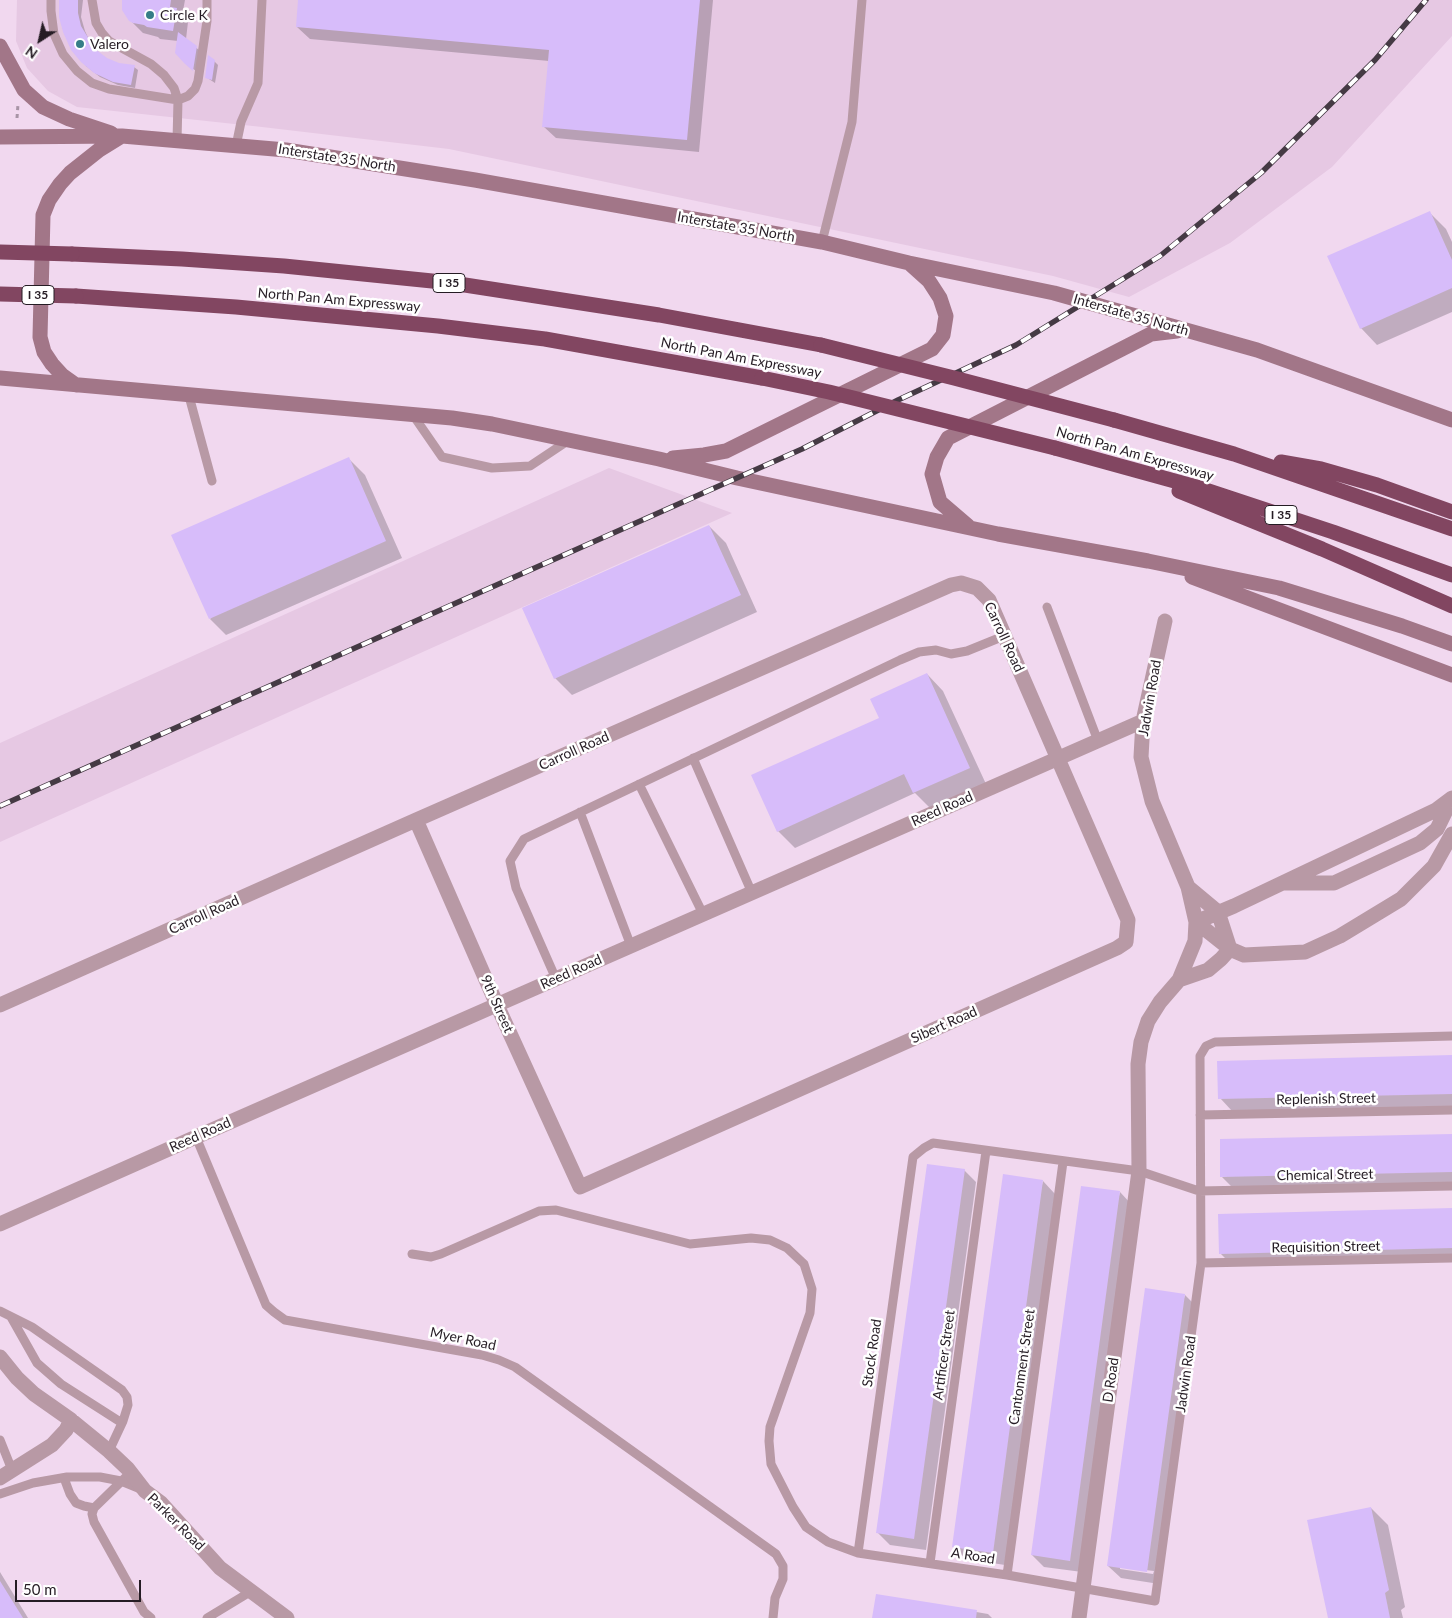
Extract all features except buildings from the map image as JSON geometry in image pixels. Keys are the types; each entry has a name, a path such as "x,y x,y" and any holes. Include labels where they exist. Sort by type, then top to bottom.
{"highway":[{"name":"North Pan Am Expressway","path":"0,252 191,259 284,266 452,283 659,315 821,345 1114,420 1234,454 1452,530"},
{"name":"North Pan Am Expressway","path":"0,294 76,296 246,307 438,326 545,339 762,378 847,396 1055,448 1200,488 1333,532 1452,575"},
{"path":"1234,454 1321,469 1377,485 1452,512"},
{"path":"1108,462 1322,549 1452,606"}],"main road":[{"path":"0,46 24,90 43,107 69,119 122,136"},
{"name":"Interstate 35 North","path":"0,137 122,136 286,150 452,176 822,242 909,263 1054,293 1257,350 1452,420"},
{"path":"76,385 62,375 52,364 44,352 40,337 43,215 48,200 70,173 99,150 122,136"},
{"path":"659,459 726,451 932,350 943,336 946,316 940,298 929,282 909,263"},
{"path":"970,528 940,502 932,474 937,457 948,438 1151,334 1186,330"},
{"path":"0,378 492,424 998,534 1148,561 1279,588 1402,626 1452,644"},
{"path":"1148,561 1452,675"}],"street":[{"name":"Carroll Road","path":"0,1006 416,820 951,585 962,583 977,588 988,600 1058,758"},
{"name":"Jadwin Road","path":"1140,1171 1138,1064 1141,1042 1148,1021 1160,1002 1179,980 1195,941 1196,922 1188,887 1152,802 1141,757 1143,721 1165,622"},
{"name":"Reed Road","path":"0,1224 1143,721"},
{"name":"Sibert Road","path":"580,1187 1126,942 1128,920 1058,758"},
{"path":"1282,883 1334,883 1420,843 1437,829 1452,798"},
{"path":"1452,798 1436,810 1196,922 1230,949 1244,955 1306,952 1340,936 1401,899 1434,866 1452,834"},
{"name":"9th Street","path":"416,820 580,1187"},
{"name":"Jadwin Road","path":"1188,887 1218,912"},
{"path":"1218,912 1230,949"},
{"path":"1179,980 1208,970 1230,949"},
{"name":"D Road","path":"1083,1589 1140,1171"},
{"name":"Parker Road","path":"0,1358 34,1394 109,1450 126,1477 161,1503 220,1568 287,1618"},
{"path":"6,1474 52,1446 66,1430 71,1420"},
{"path":"1082,1616 1083,1589"}],"lane":[{"path":"51,0 54,34 63,54 77,71 92,83 109,89 178,100 188,96 198,81 207,20 207,0"},
{"path":"92,0 96,23 109,41 152,64 174,88 178,100 177,141"},
{"path":"236,146 240,122 258,82 262,0"},
{"path":"822,242 852,122 862,0"},
{"path":"188,396 212,481"},
{"path":"413,416 442,457 492,468 530,466 569,440"},
{"path":"1047,607 1098,741"},
{"path":"556,979 516,888 510,861 524,839 913,655 936,650 951,654 967,651 1004,636"},
{"path":"693,758 752,893"},
{"path":"639,784 703,914"},
{"path":"580,812 631,946"},
{"name":"Jadwin Road","path":"1083,1589 1155,1601 1200,1263 1200,1056 1206,1046 1215,1042 1452,1036"},
{"name":"Replenish Street","path":"1200,1115 1452,1110"},
{"name":"Myer Road","path":"196,1137 266,1305 274,1312 285,1320 482,1355 515,1367 776,1554 783,1566 783,1579 775,1598 772,1618"},
{"name":"Stock Road","path":"858,1553 914,1158 924,1148 933,1144 986,1151"},
{"path":"986,1151 1140,1171 1199,1192"},
{"name":"Artificer Street","path":"930,1563 986,1151"},
{"name":"Cantonment Street","path":"1007,1575 1063,1162"},
{"name":"Chemical Street","path":"1199,1192 1452,1186"},
{"name":"A Road","path":"412,1254 431,1257 441,1254 539,1211 556,1210 690,1244 751,1238 770,1240 786,1248 804,1264 812,1289 810,1313 770,1427 769,1442 770,1464 806,1527 828,1542 858,1553 1007,1575 1083,1589"},
{"name":"Requisition Street","path":"1200,1263 1452,1258"},
{"path":"0,1311 32,1327 122,1390 127,1396 128,1405 109,1450"},
{"path":"11,1317 37,1363 61,1384 122,1423"},
{"path":"0,1440 6,1474"},
{"path":"0,1494 33,1482 100,1476 126,1477"},
{"path":"126,1477 94,1508 92,1514 94,1522 144,1612 151,1618"},
{"path":"64,1478 70,1494 76,1503 94,1508"},
{"path":"207,1618 250,1592"}],"path":[{"path":"11,111 17,111"}],"shaded area":[{"path":"17,0 1452,0 1452,36 1332,167 1230,243 1129,297 1053,276 449,149 77,107 48,91 27,68 16,41"},
{"path":"609,468 732,513 0,842 0,743"}],"railway":[{"path":"0,806 802,449 898,400 1016,345 1160,256 1261,173 1375,60 1426,0"}],"place":[{"name":"Circle K","path":"150,15"},
{"name":"Valero","path":"80,44"}]}
